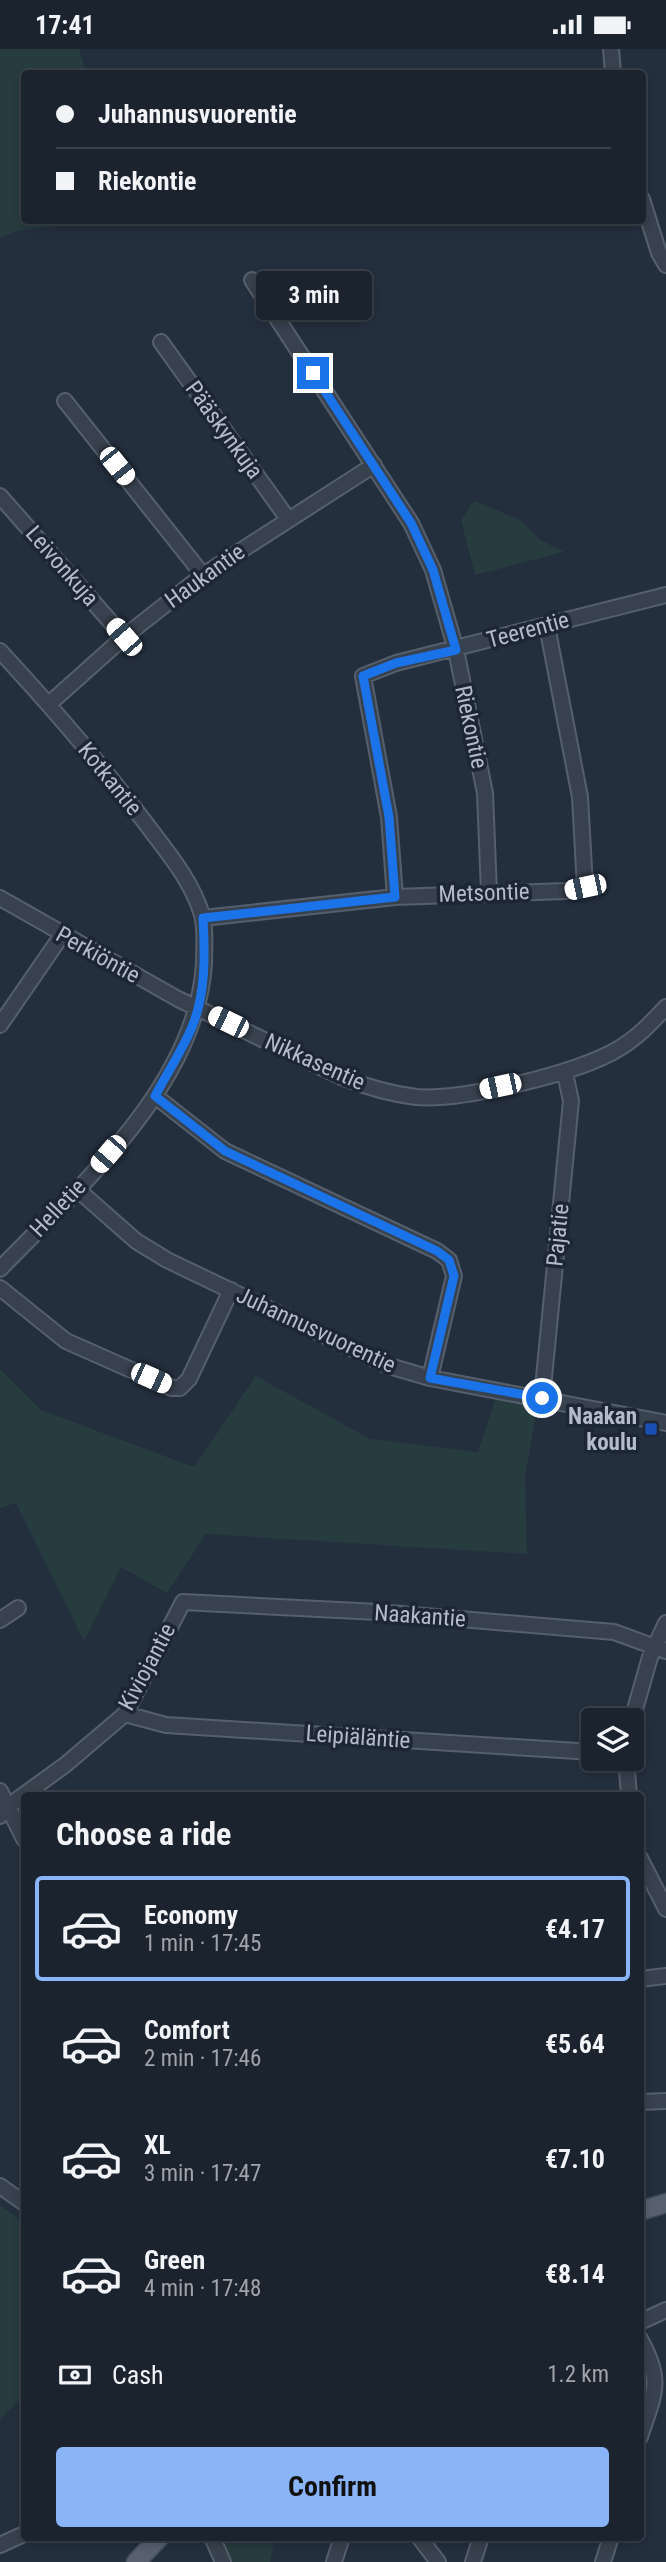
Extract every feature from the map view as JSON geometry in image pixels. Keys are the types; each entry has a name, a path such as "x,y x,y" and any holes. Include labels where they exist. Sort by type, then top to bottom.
{"main road":[{"path":"644,2210 666,2203"},
{"path":"644,2223 666,2216"},
{"path":"136,2562 156,2541"}],"street":[{"path":"611,49 613,70"},
{"path":"646,212 659,253 666,265"},
{"name":"Riekontie","path":"252,280 411,523 433,570 456,650 485,793 489,893"},
{"name":"Pääskynkuja","path":"160,342 288,519"},
{"path":"65,401 203,575"},
{"name":"Haukantie","path":"49,704 124,637 203,575 374,465"},
{"name":"Leivonkuja","path":"0,496 124,637"},
{"name":"Teerentie","path":"395,897 389,817 363,676 396,663 666,595"},
{"name":"Metsontie","path":"203,918 395,897 566,891 585,887 580,797 547,626"},
{"name":"Kotkantie","path":"0,651 49,704 174,861 194,895 203,918"},
{"name":"Perkiöntie","path":"0,898 62,935 198,1008"},
{"name":"Helletie","path":"0,1269 77,1189 155,1096 192,1027 198,1008 204,950 203,918"},
{"path":"2,1019 62,935"},
{"name":"Nikkasentie","path":"198,1008 344,1078 370,1088 418,1097 456,1095 565,1073 617,1050 645,1030 666,1007"},
{"name":"Pajatie","path":"542,1398 571,1101 565,1073"},
{"path":"155,1096 225,1151 437,1251 449,1260 454,1276 430,1378"},
{"name":"Juhannusvuorentie","path":"77,1189 136,1241 167,1260 386,1365 430,1378 666,1423"},
{"path":"0,1288 66,1341 172,1388 180,1388 189,1379 231,1290"},
{"name":"Naakantie","path":"183,1602 530,1623 614,1632 661,1648"},
{"name":"Kiviojantie","path":"29,1792 125,1714 183,1602"},
{"path":"0,1620 18,1608"},
{"path":"634,1708 635,1700 661,1648 666,1623"},
{"name":"Leipiäläntie","path":"125,1714 166,1725 581,1751"},
{"path":"627,1771 629,1792"},
{"path":"0,1791 4,1811 21,1835"},
{"name":"Kiviojantie","path":"4,1811 21,1798"},
{"path":"644,1867 666,1909"},
{"path":"644,1979 666,1976"},
{"path":"644,2102 666,2101"},
{"path":"0,2186 21,2201"},
{"path":"644,2320 666,2310"},
{"path":"644,2348 656,2374 655,2389 644,2424"},
{"path":"0,2545 21,2535"},
{"path":"214,2541 223,2562"},
{"path":"334,2562 341,2541"},
{"path":"422,2541 438,2562"},
{"path":"473,2562 480,2541"},
{"path":"603,2562 610,2541"}],"green space":[{"path":"0,49 79,49 85,70 21,70 21,224 73,224 16,231 0,238"},
{"path":"474,501 520,520 539,539 564,552 475,575 461,520"},
{"path":"0,1369 41,1410 194,1467 256,1376 370,1439 478,1452 496,1397 538,1403 525,1476 527,1554 206,1534 167,1593 121,1567 84,1641 16,1503 0,1508"},
{"path":"0,2205 21,2221 21,2399 0,2419"},
{"path":"219,2541 274,2541 270,2562 229,2562"}],"place":[{"name":"Naakan koulu","path":"651,1429"}],"route":[{"path":"313,373 411,523 433,570 456,650 396,663 363,676 389,817 395,897 203,918 203,971 198,1008 192,1027 155,1096 225,1151 437,1251 449,1260 454,1276 430,1378 542,1398"}]}
